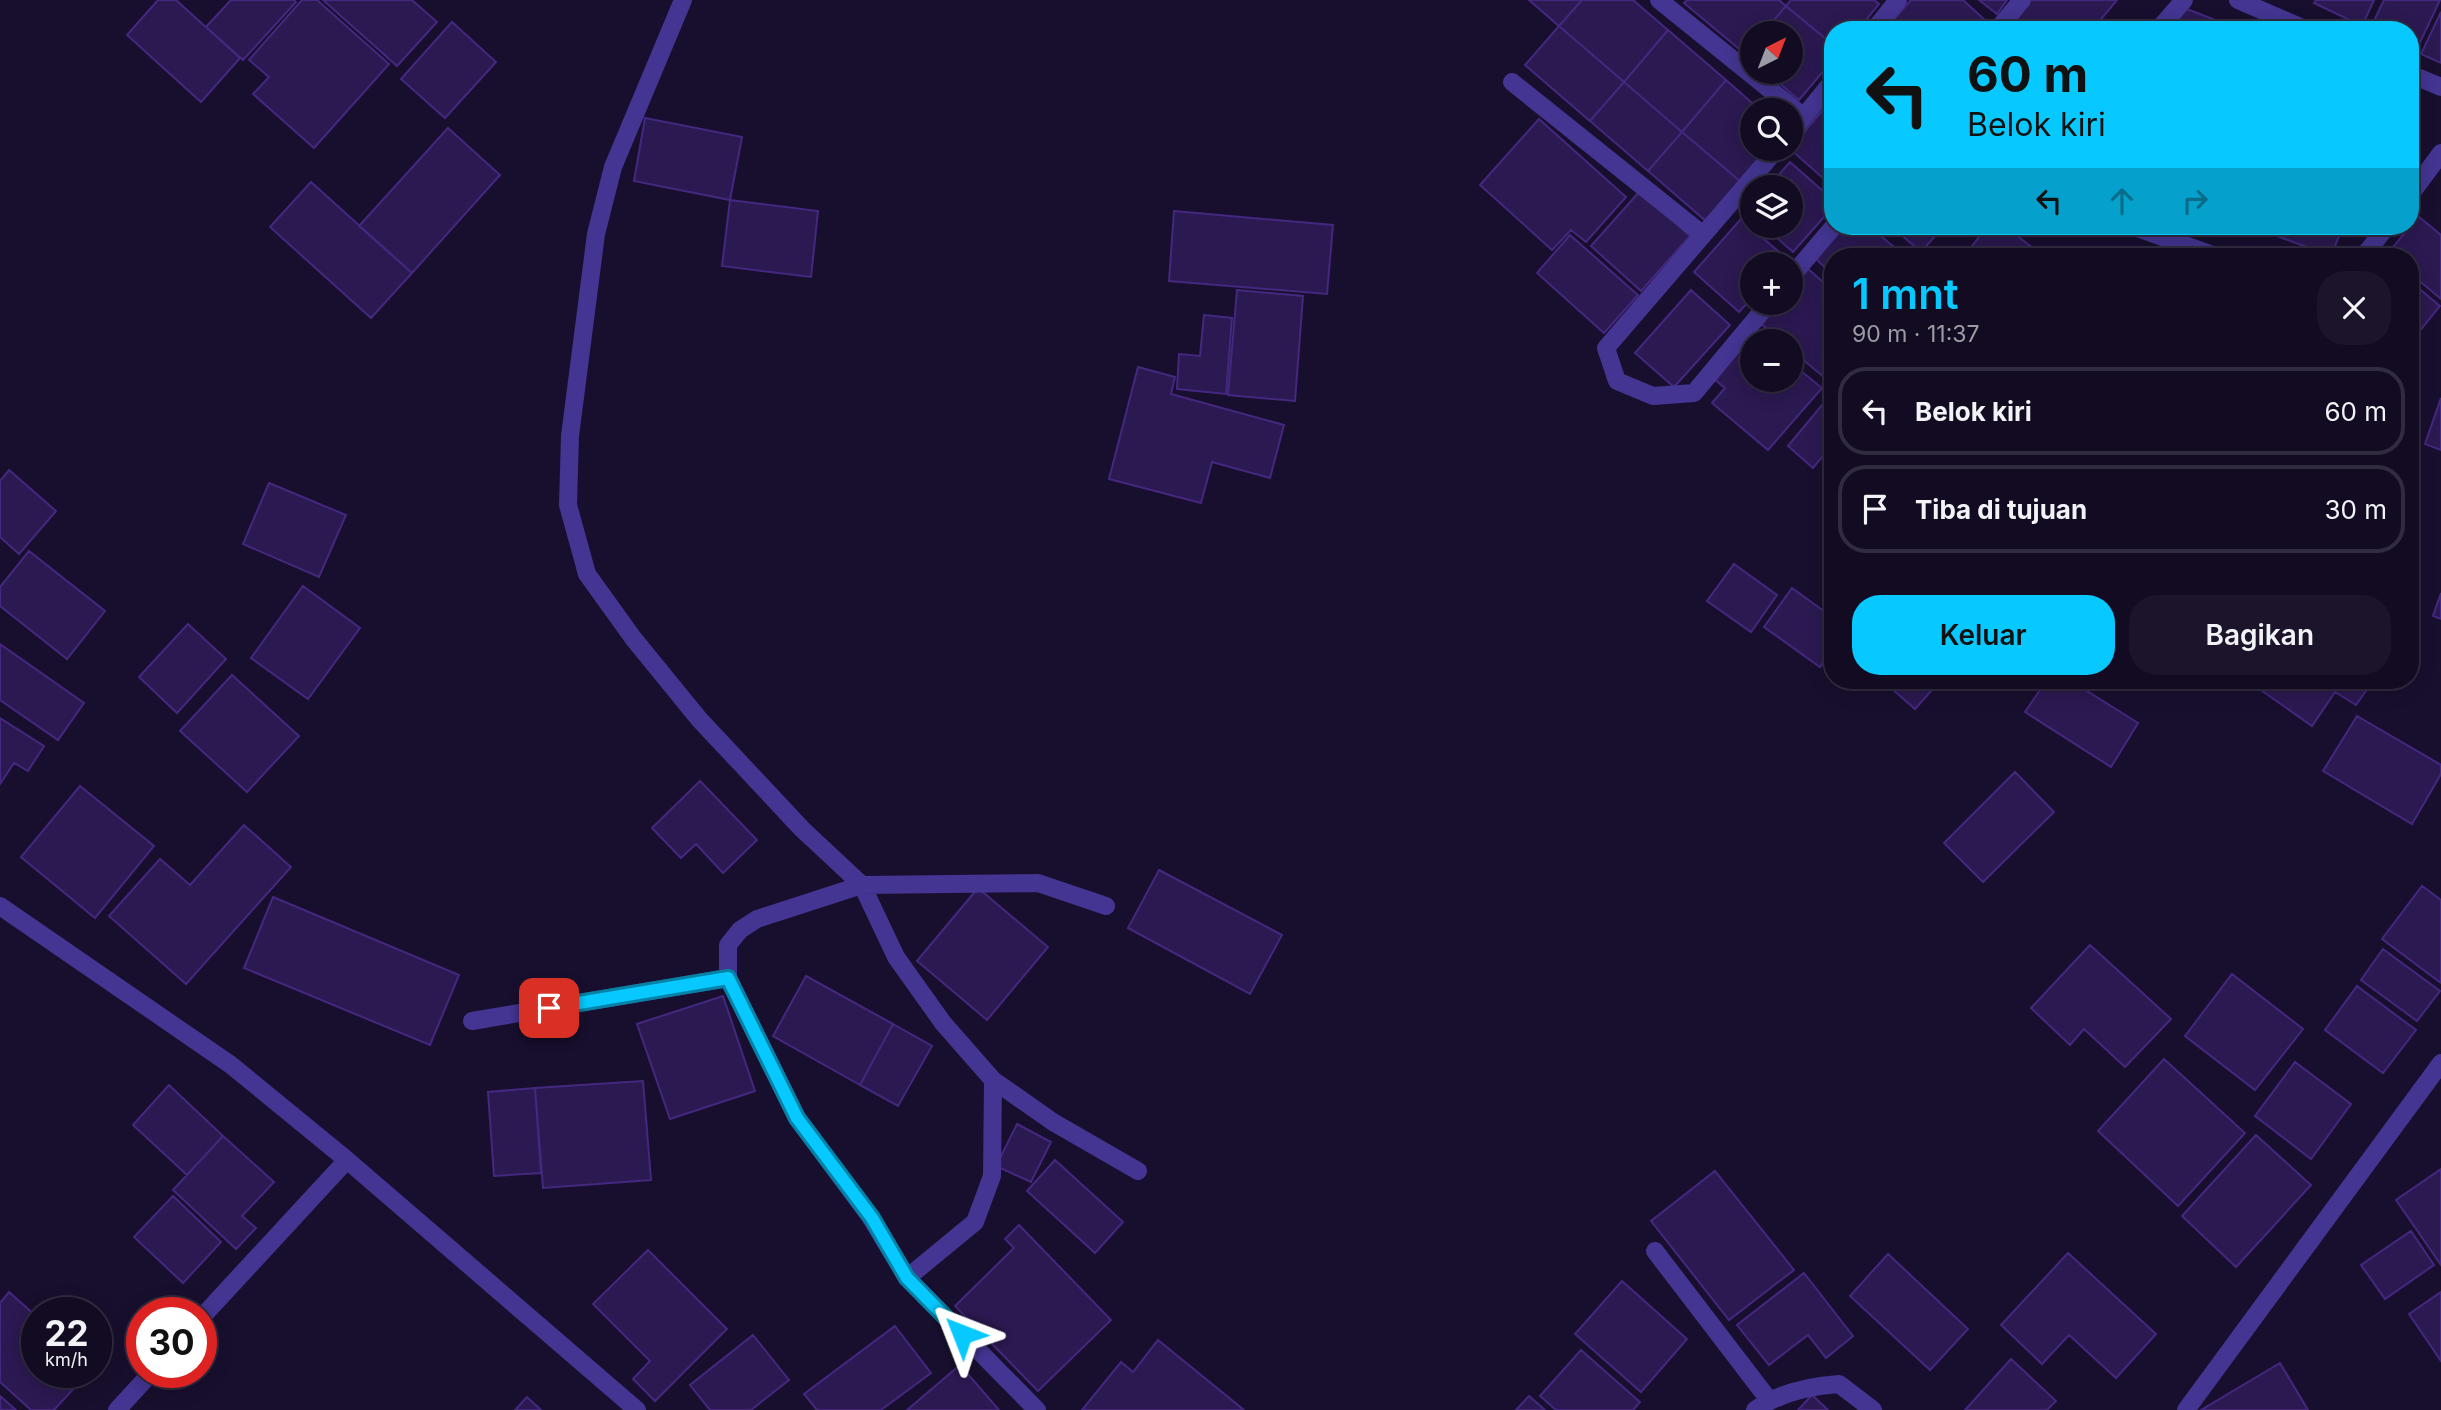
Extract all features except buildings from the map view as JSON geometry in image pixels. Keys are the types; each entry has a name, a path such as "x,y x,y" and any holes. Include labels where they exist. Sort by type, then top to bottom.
{"street":[{"path":"683,0 613,167 596,234 570,436 568,505 587,574 633,638 699,719 802,829 862,885 896,957 943,1023 993,1080 1053,1122 1138,1171"},
{"path":"1659,0 1804,117 1824,92"},
{"path":"1881,21 1898,0"},
{"path":"2004,21 2022,0"},
{"path":"2166,21 2184,0"},
{"path":"2238,0 2286,21"},
{"path":"2419,78 2441,88"},
{"path":"1512,82 1702,234"},
{"path":"2419,183 2441,153"},
{"path":"1759,315 1694,393 1653,396 1617,381 1606,348 1766,161"},
{"path":"1803,263 1826,235"},
{"path":"2150,235 2176,248"},
{"path":"1037,1410 907,1278 872,1218 797,1118 728,978 728,945 740,930 757,919 862,885 1038,883 1106,906"},
{"path":"0,906 231,1065 347,1160 637,1410"},
{"path":"472,1021 728,978"},
{"path":"2186,1410 2441,1063"},
{"path":"907,1278 975,1222 992,1176 993,1080"},
{"path":"217,1301 347,1160"},
{"path":"1655,1251 1762,1405 1817,1386 1839,1384 1873,1410"},
{"path":"117,1410 137,1388"}],"route":[{"path":"549,1008 728,978 797,1118 872,1218 907,1278 962,1334"}]}
